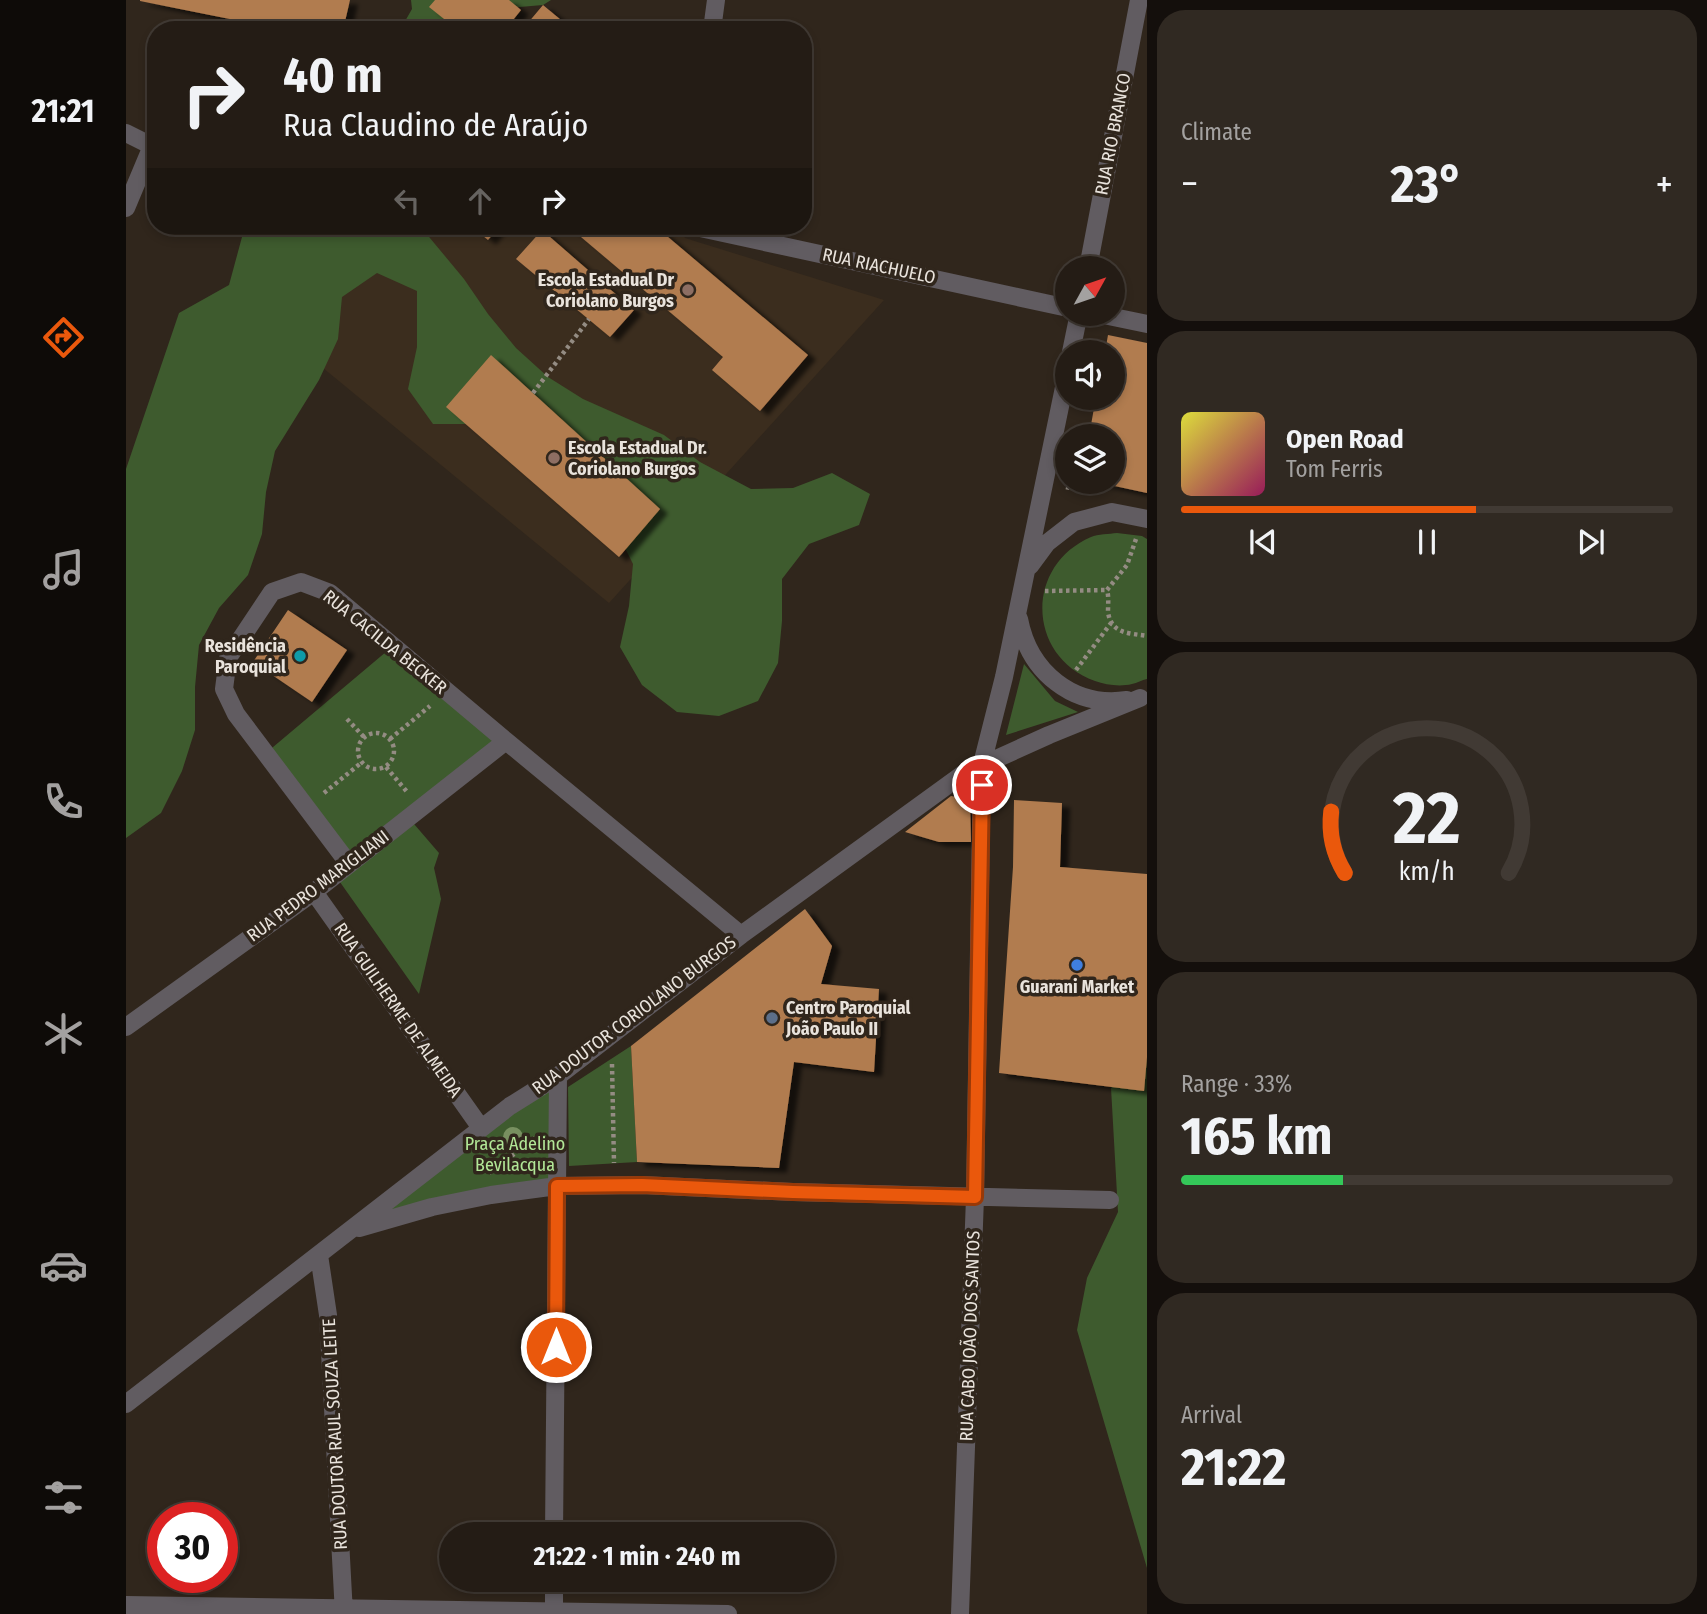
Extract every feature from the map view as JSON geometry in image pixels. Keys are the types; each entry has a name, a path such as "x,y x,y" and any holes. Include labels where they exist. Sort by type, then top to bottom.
{"street":[{"path":"713,21 716,0"},
{"name":"RUA RIO BRANCO","path":"1090,256 1139,0"},
{"path":"126,133 147,144"},
{"path":"126,208 147,158"},
{"name":"RUA RIACHUELO","path":"732,235 1055,305"},
{"path":"1125,319 1147,324"},
{"path":"1026,572 1059,410"},
{"path":"1026,572 1047,543 1074,522 1112,513 1146,518"},
{"name":"RUA CABO JOÃO DOS SANTOS","path":"960,1614 975,1197 982,764 1026,572"},
{"name":"RUA CACILDA BECKER","path":"349,864 236,714 224,689 228,658 272,592 301,582 330,593 741,934"},
{"path":"1018,612 1022,635 1031,655 1045,673 1063,687 1088,698 1114,702 1144,696"},
{"name":"RUA DOUTOR CORIOLANO BURGOS","path":"126,1404 510,1106 558,1076 741,934 963,774 1144,696"},
{"name":"RUA PEDRO MARIGLIANI","path":"126,1027 314,892 506,741"},
{"name":"RUA GUILHERME DE ALMEIDA","path":"314,892 481,1128"},
{"path":"554,1522 558,1076"},
{"path":"347,1232 432,1206 557,1186 615,1185 1110,1200"},
{"name":"RUA DOUTOR RAUL SOUZA LEITE","path":"319,1255 328,1315 344,1611"},
{"path":"554,1592 554,1613"},
{"path":"126,1605 344,1611 728,1614"}],"path":[{"path":"533,393 589,319"},
{"path":"1107,590 1127,565 1146,518"},
{"path":"1022,591 1107,590"},
{"path":"1107,590 1111,623 1119,631 1147,638"},
{"path":"1063,687 1111,623"},
{"path":"390,739 447,692"},
{"path":"347,719 364,737"},
{"path":"373,733 390,739 394,754 386,767 377,770 362,763 358,757 358,749 364,737 373,733"},
{"path":"306,808 362,763"},
{"path":"386,767 420,808"},
{"path":"611,1035 615,1185"},
{"path":"482,1178 557,1121"}],"shaded area":[{"path":"287,235 683,235 685,238 884,300 609,603 238,298"}],"green space":[{"path":"411,0 551,0 543,5 464,12 464,21 405,21 412,9"},
{"path":"243,235 427,235 516,348 548,377 583,399 664,435 700,462 751,489 793,488 832,473 870,494 859,525 809,544 782,579 778,663 758,701 719,716 677,712 642,685 620,647 629,606 633,564 613,524 475,424 433,424 408,389 417,347 417,291 377,273 342,297 338,339 319,380 275,451 266,492 262,534 248,575 219,608 199,645 195,730 182,771 161,813 126,838 126,469 179,313 229,285"},
{"path":"1117,533 1147,539 1147,679 1123,685 1095,681 1073,669 1056,652 1046,633 1042,611 1045,589 1054,568 1069,551 1091,537"},
{"path":"393,646 502,738 408,817 439,853 434,868 441,899 419,994 335,875 348,864 266,753"},
{"path":"1024,664 1055,701 1078,712 1006,735"},
{"path":"1147,972 1147,1568 1077,1330 1087,1278 1118,1212 1110,1070"},
{"path":"631,1046 637,1162 569,1166 568,1087"},
{"name":"Praça Adelino Bevilacqua","path":"554,1083 553,1183 376,1215"}],"building":[{"path":"350,0 345,21 239,21 140,1"},
{"path":"435,0 509,0 521,10 512,21 447,21 429,7"},
{"path":"543,5 562,21 530,21"},
{"path":"538,235 548,235 634,310 610,337 516,259"},
{"name":"Escola Estadual Dr Coriolano Burgos","path":"579,235 666,235 808,355 760,411 712,370 723,357"},
{"path":"1108,335 1147,343 1147,493 1125,488 1125,424 1091,424 1094,410 1125,410 1125,340 1107,340"},
{"name":"Escola Estadual Dr. Coriolano Burgos","path":"491,355 660,509 619,557 446,407"},
{"name":"Residência Paroquial","path":"288,610 347,650 312,702 253,662"},
{"path":"951,796 970,799 971,842 939,842 905,832"},
{"name":"Guarani Market","path":"1014,800 1062,803 1060,867 1147,874 1147,1057 1144,1091 999,1073 1013,867"},
{"name":"Centro Paroquial João Paulo II","path":"805,909 832,946 821,984 879,989 874,1072 794,1062 779,1168 637,1162 631,1046"}],"place":[{"name":"Escola Estadual Dr Coriolano Burgos","path":"688,290"},
{"name":"Escola Estadual Dr. Coriolano Burgos","path":"554,458"},
{"name":"Residência Paroquial","path":"300,656"},
{"name":"Guarani Market","path":"1077,965"},
{"name":"Centro Paroquial João Paulo II","path":"772,1018"}],"route":[{"path":"556,1347 557,1186 642,1185 975,1197 982,785"}]}
